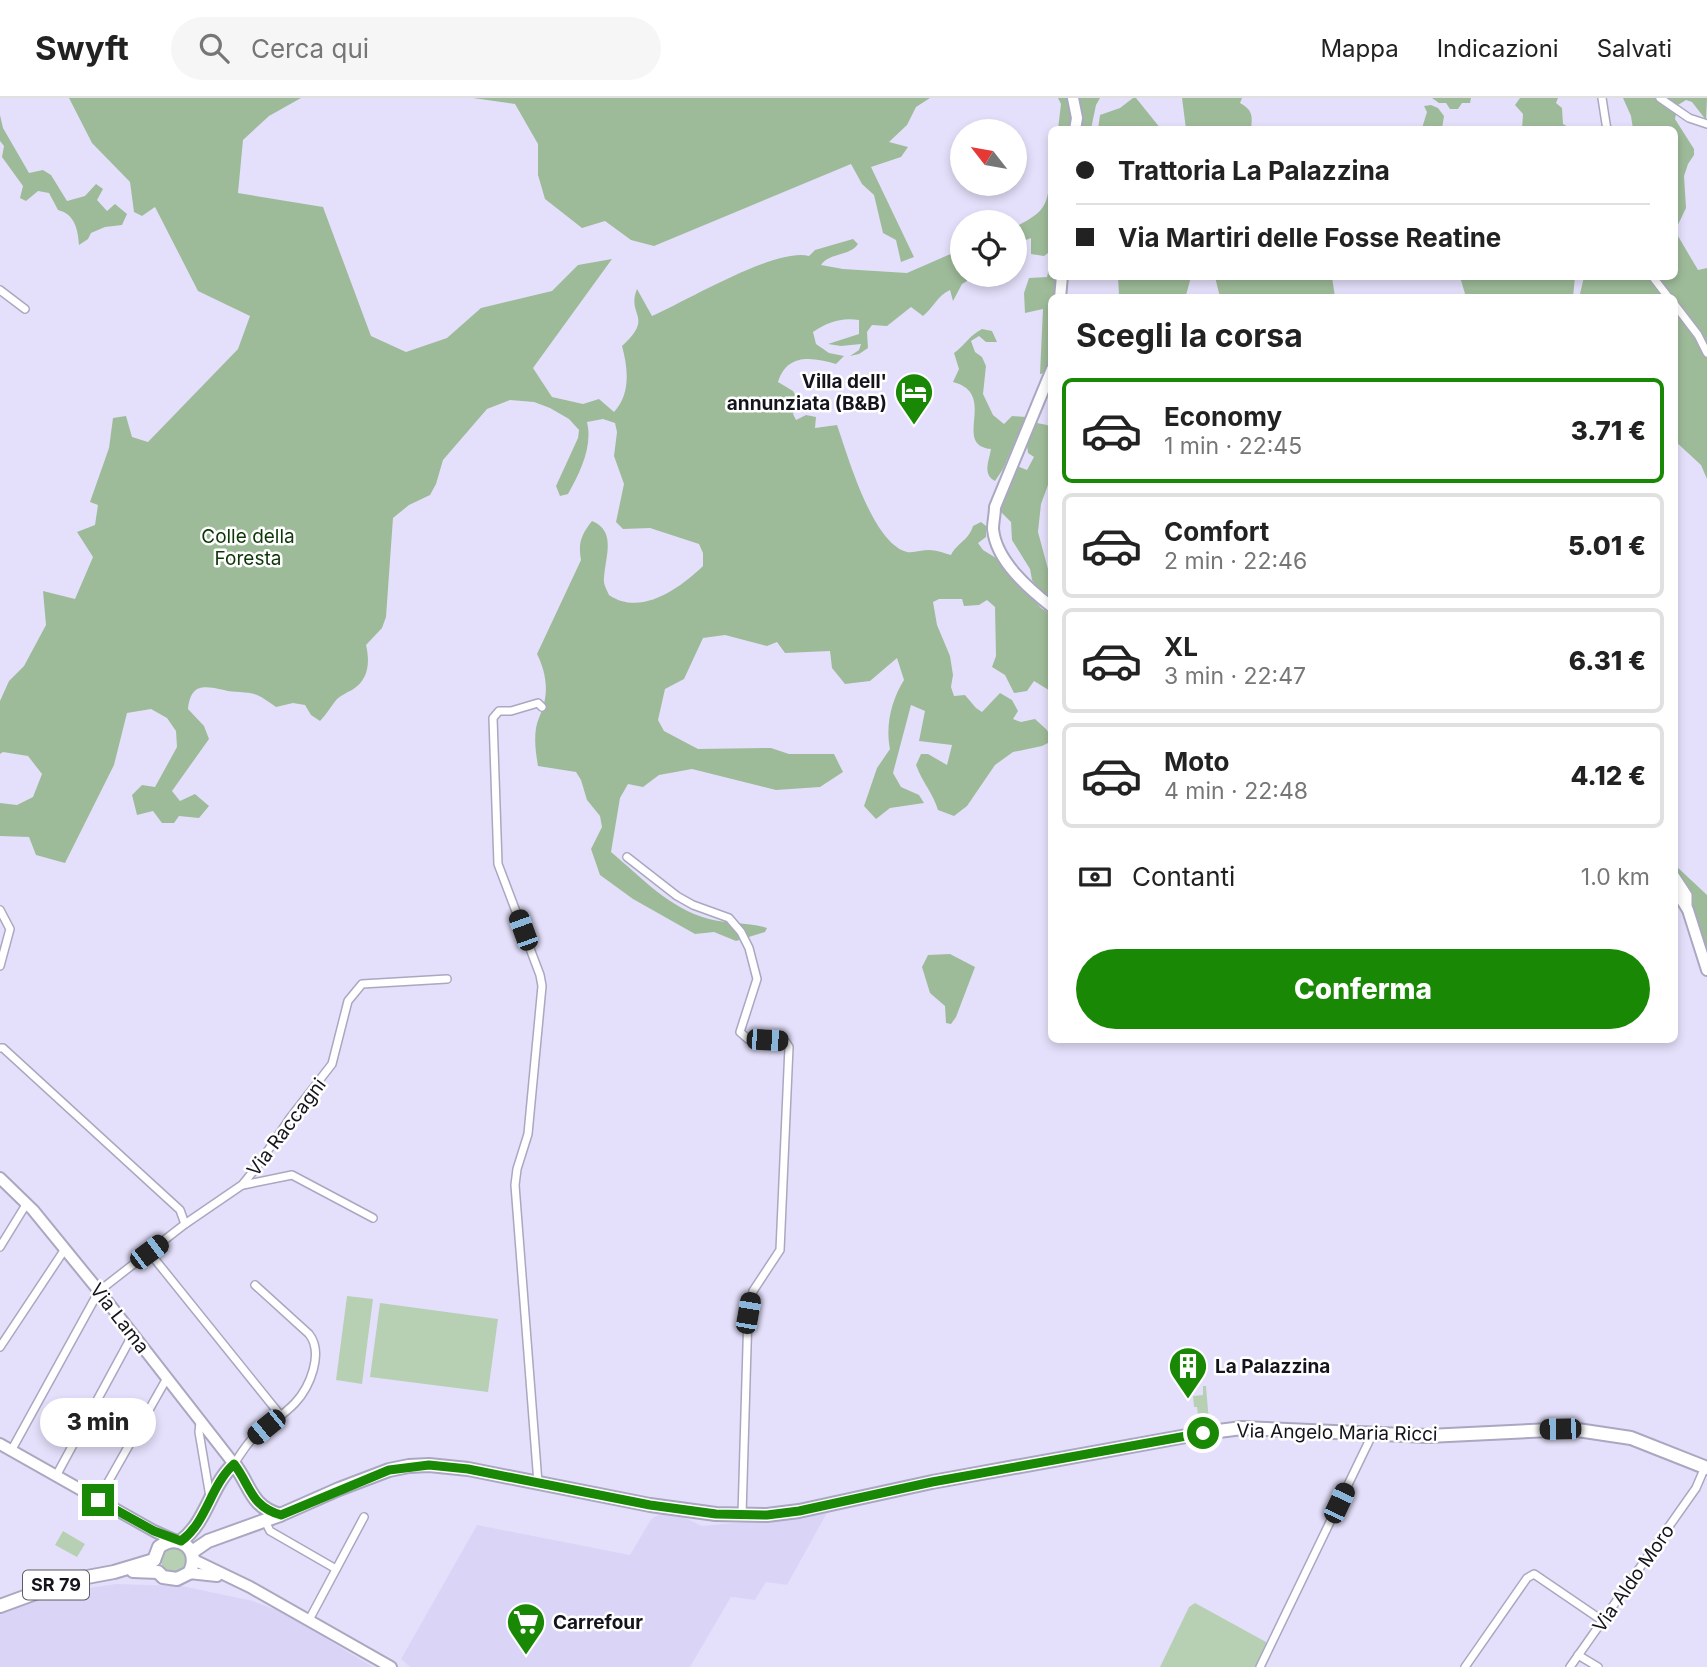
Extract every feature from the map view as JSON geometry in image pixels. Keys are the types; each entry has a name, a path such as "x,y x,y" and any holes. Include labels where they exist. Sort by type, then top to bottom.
{"main road":[{"path":"1073,98 1076,126"},
{"path":"1048,379 995,507 993,528 997,545 1007,562 1034,593 1048,604"},
{"path":"1678,894 1688,911 1707,970"},
{"name":"Via Lama","path":"0,1178 27,1203 99,1291 234,1464 255,1500 262,1507 281,1515"},
{"name":"Via Angelo Maria Ricci","path":"193,1556 206,1542 281,1515 389,1470 409,1466 452,1466 650,1505 742,1516 799,1511 932,1482 1221,1430 1428,1436 1572,1429 1631,1438 1706,1467"},
{"path":"0,1444 172,1541 193,1556 189,1573"},
{"path":"156,1566 156,1551 193,1530 210,1497 234,1464"},
{"path":"255,1500 260,1522"},
{"path":"193,1530 206,1542"},
{"name":"SR 79","path":"193,1556 391,1667"},
{"name":"SR 79","path":"0,1606 71,1580 156,1566 170,1579 189,1573 231,1579"}],"street":[{"path":"1602,98 1606,126"},
{"path":"1660,98 1689,118 1707,124"},
{"path":"1655,280 1666,294"},
{"path":"0,290 25,309"},
{"path":"1678,309 1698,335 1707,353"},
{"path":"538,1483 515,1185 528,1134 542,986 498,864 494,718 499,711 511,711 538,703 542,707"},
{"path":"627,857 693,905 729,918 735,924 748,948 757,979 740,1032 748,1039 785,1041 789,1047 780,1250 753,1290 748,1313 742,1516"},
{"path":"1678,880 1688,895 1688,911"},
{"path":"0,911 10,929 0,965"},
{"name":"Via Raccagni","path":"99,1291 242,1185 332,1064 342,1015 348,1001 362,984 447,979"},
{"path":"0,1048 180,1210 186,1224"},
{"path":"242,1185 292,1175 373,1218"},
{"path":"0,1247 27,1203"},
{"path":"0,1347 65,1249"},
{"path":"149,1252 281,1416"},
{"path":"234,1464 252,1439 294,1404 316,1360 315,1342 255,1285"},
{"path":"12,1451 99,1291"},
{"path":"56,1476 133,1334"},
{"path":"98,1500 167,1378"},
{"path":"200,1422 199,1432 210,1497"},
{"path":"1260,1667 1372,1435"},
{"name":"Via Aldo Moro","path":"1570,1667 1696,1488 1706,1467"},
{"path":"1696,1488 1707,1483"},
{"path":"309,1620 364,1517"},
{"path":"260,1522 270,1531 336,1569"},
{"path":"1465,1667 1527,1578 1534,1574 1603,1621"},
{"path":"1578,1655 1598,1667"}],"shaded area":[{"path":"828,1511 787,1585 766,1582 755,1600 731,1597 690,1667 410,1667 401,1659 477,1525 630,1555 650,1521 666,1512 673,1512 702,1526"},
{"path":"116,1584 182,1586 253,1601 282,1612 373,1667 0,1667 0,1611 61,1592"}],"green space":[{"name":"Colle della Foresta","path":"69,98 301,98 269,116 243,140 238,193 323,207 371,336 406,352 447,338 481,308 552,291 578,265 612,259 533,368 552,397 583,404 599,399 614,412 626,389 626,363 622,346 637,328 637,289 652,316 754,267 794,255 809,256 815,250 853,239 858,244 854,248 829,258 821,265 907,273 950,254 950,287 960,287 953,301 950,290 923,316 911,307 887,326 872,325 867,332 868,348 850,356 859,350 861,344 828,344 859,334 859,320 841,320 824,325 813,332 816,344 829,353 844,356 836,364 809,359 794,362 787,366 778,382 793,391 798,400 793,414 796,420 806,415 816,417 815,428 837,425 872,516 894,545 907,552 932,550 951,555 969,535 973,526 981,522 986,526 986,537 978,543 983,550 996,558 1048,612 1048,690 1034,681 1027,691 1014,693 1005,675 992,667 996,656 995,607 987,600 979,605 964,606 962,599 939,599 933,602 937,625 950,656 953,675 951,687 954,696 965,695 982,712 1000,693 1012,700 1018,711 1013,719 1021,722 1035,719 1047,730 1048,743 1013,752 995,765 967,806 954,816 938,810 916,765 921,754 928,754 947,765 952,745 919,741 925,711 911,705 893,773 901,787 919,795 924,803 890,808 876,819 864,806 877,768 890,749 888,731 891,713 904,680 897,658 870,681 845,684 832,668 830,651 785,653 777,642 767,646 725,635 703,638 684,679 665,689 658,720 664,731 698,749 771,748 789,754 834,754 843,772 820,787 776,790 692,769 659,775 643,787 628,784 620,798 611,852 681,908 709,919 767,928 765,932 736,941 714,932 695,934 633,899 600,875 591,849 602,827 600,816 587,800 576,772 538,766 535,733 546,687 537,654 581,560 581,539 592,521 600,525 607,538 605,587 609,595 621,601 647,601 672,591 703,566 703,553 699,544 650,528 623,529 616,522 624,484 614,456 617,432 615,423 603,419 587,422 588,440 584,459 568,494 560,496 556,486 578,438 579,430 569,419 550,408 534,402 510,400 487,409 443,460 430,495 409,505 393,518 386,617 382,628 366,645 368,664 365,676 358,686 337,699 320,721 311,715 305,705 293,703 276,707 253,694 205,687 195,691 188,709 204,726 209,739 172,791 180,801 195,794 209,806 199,818 179,816 174,823 162,823 153,811 137,815 132,795 142,785 155,787 177,747 176,731 167,718 151,709 127,713 114,765 65,863 36,855 29,837 0,836 0,803 17,805 33,797 42,774 28,756 3,752 0,754 0,701 9,681 24,666 46,625 43,591 75,599 93,557 77,532 95,525 98,505 90,502 109,448 113,418 126,416 132,437 148,442 238,349 250,316 198,291 155,207 142,216 134,212 130,182 92,143"},
{"path":"473,98 930,98 916,107 907,125 889,142 908,147 901,157 871,167 914,257 901,262 896,240 883,233 874,195 862,184 851,164 654,246 631,240 605,221 582,228 545,199 538,175 538,144 515,104"},
{"path":"1058,98 1067,98 1072,111 1070,126 1058,126 1061,104"},
{"path":"1079,98 1100,98 1092,126 1082,126"},
{"path":"1136,98 1159,126 1098,126 1100,115 1120,108"},
{"path":"1182,98 1242,98 1240,103 1251,113 1251,126 1186,126"},
{"path":"1432,98 1471,98 1470,103 1462,103 1458,109 1450,109 1446,103 1439,103"},
{"path":"1520,98 1558,98 1556,103 1562,108 1563,124 1567,126 1522,126 1523,114 1515,105"},
{"path":"1623,98 1707,98 1706,120 1692,102 1686,100 1678,105 1675,119 1694,149 1694,155 1684,176 1686,208 1678,225 1678,126 1633,126"},
{"path":"1424,106 1438,108 1444,116 1442,126 1423,126 1427,112"},
{"path":"0,115 3,128 29,173 43,170 51,175 67,201 85,196 96,184 103,189 97,200 107,211 115,204 127,214 122,225 105,227 91,233 88,239 79,245 75,223 68,215 58,210 49,193 38,191 26,201 20,198 23,186 2,157 4,146 0,141"},
{"path":"1048,191 1048,253 1044,256 1031,254 1031,238 1027,240 1027,220 1044,205"},
{"path":"1678,236 1698,270 1707,268 1707,479 1701,465 1678,444 1678,294 1580,294 1583,280 1678,280"},
{"path":"1048,272 1048,280 1057,280 1055,294 1048,294 1048,365 1045,373 1040,374 1043,309 1025,313 1024,293 1029,278 1047,277"},
{"path":"1118,280 1190,280 1186,294 1119,294"},
{"path":"1216,280 1332,280 1335,294 1219,294"},
{"path":"1461,280 1575,280 1573,294 1465,294"},
{"path":"982,329 992,331 997,342 986,342 979,336 971,341 975,352 982,357 986,366 983,394 993,415 1004,424 1012,416 1026,417 995,481 987,471 991,449 980,445 975,439 973,397 966,388 953,382 959,369 954,353"},
{"path":"1037,423 1048,426 1048,485 1041,504 1038,532 1048,569 1048,600 1032,580 1030,569 1012,540 1011,522 1000,511 999,496 1017,466 1027,470 1034,457 1028,453 1027,440"},
{"path":"1678,868 1707,895 1707,951 1690,899 1678,884"},
{"path":"950,954 975,967 951,1024 946,1023 945,1006 930,993 922,967 928,955"},
{"path":"347,1296 373,1299 362,1384 336,1380"},
{"path":"380,1303 498,1319 488,1392 370,1377"},
{"path":"1203,1386 1206,1386 1209,1422 1199,1423 1193,1396 1203,1395"},
{"path":"63,1531 85,1544 77,1557 55,1545"},
{"path":"174,1547 183,1551 187,1560 183,1569 174,1573 165,1569 161,1560 165,1551"},
{"path":"1195,1603 1266,1642 1257,1667 1160,1667 1189,1607"}],"place":[{"name":"Villa dell' annunziata (B&B)","path":"914,426"},
{"name":"La Palazzina","path":"1188,1400"},
{"name":"Carrefour","path":"526,1656"}],"route":[{"path":"98,1500 154,1531 181,1541 195,1528 219,1481 234,1464 255,1500 262,1507 281,1515 389,1470 429,1465 452,1466 650,1505 716,1514 767,1515 1203,1433"}]}
